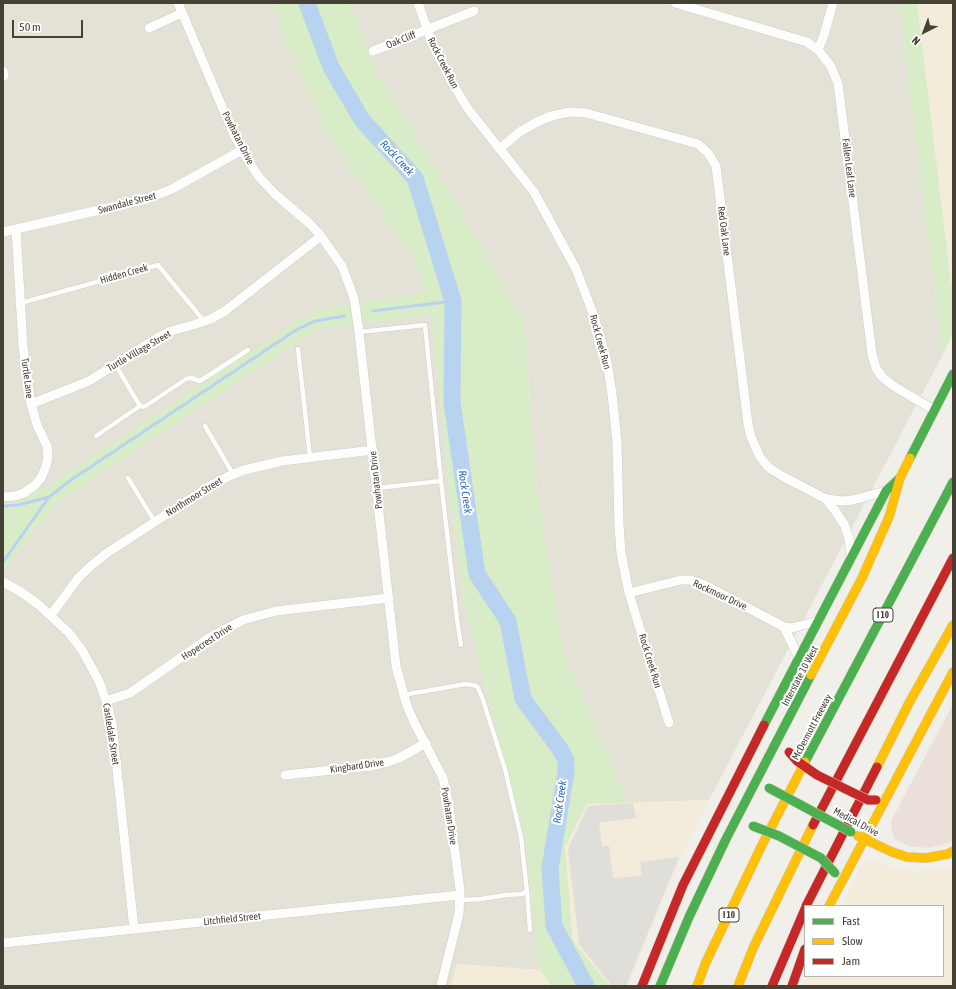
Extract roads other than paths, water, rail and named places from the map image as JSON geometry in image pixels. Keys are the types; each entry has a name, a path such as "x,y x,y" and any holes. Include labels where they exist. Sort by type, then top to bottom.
{"main road":[{"name":"Interstate 10 West","path":"660,986 689,917 726,839 862,578 889,517 900,478 953,374"},
{"path":"642,986 683,885 752,746 886,491 900,478"},
{"name":"McDermott Freeway","path":"697,986 706,962 762,845 953,482"},
{"path":"738,986 754,946 796,858 953,558"},
{"path":"807,905 910,703 953,625"},
{"path":"830,905 950,684 953,672"},
{"path":"788,722 786,744 789,752 797,761 817,775 852,794 868,800 876,800 891,790"},
{"name":"Medical Drive","path":"756,781 851,832 892,852 907,856 926,858 948,854 953,851"},
{"path":"726,839 746,827 779,836 821,858 835,874 836,884 834,897"},
{"path":"772,986 804,912"},
{"path":"792,986 804,952"}],"street":[{"name":"Powhatan Drive","path":"178,3 234,135 242,150 259,177 275,194 310,224 321,236 342,266 354,298 360,332 396,666 403,695 415,724 443,778 449,806 460,898 457,921 441,986"},
{"name":"Rock Creek Run","path":"418,3 427,29 451,81 468,109 534,192 576,269 594,316 607,362 612,394 617,442 621,553 629,593 668,723"},
{"name":"Fallen Leaf Lane","path":"676,3 807,42 818,50 830,65 838,83 872,354 876,368 882,377 892,385 934,410"},
{"path":"818,50 833,3"},
{"name":"Oak Cliff","path":"372,51 474,11"},
{"path":"149,28 182,13"},
{"name":"Red Oak Lane","path":"499,149 521,131 537,122 551,116 570,112 586,112 698,144 708,153 716,166 748,424 751,436 760,457 768,467 782,476 826,499 842,501 853,500 886,491"},
{"name":"Swandale Street","path":"3,232 147,200 172,189 242,150"},
{"name":"Turtle Lane","path":"3,497 15,496 31,489 41,478 48,457 47,446 37,425 30,404 23,346 16,229"},
{"name":"Turtle Village Street","path":"30,404 89,381 160,336 204,321 225,311 321,236"},
{"name":"Northmoor Street","path":"51,615 79,577 92,565 210,486 233,474 260,465 282,460 373,450"},
{"name":"Red Oak Lane","path":"826,499 844,524 849,538 851,558"},
{"name":"Rockmoor Drive","path":"629,593 681,580 690,580 705,585 784,627"},
{"name":"Castledale Street","path":"3,582 21,592 51,615 69,633 82,650 94,671 106,701 112,723 134,928"},
{"name":"Hopecrest Drive","path":"106,701 130,693 212,636 243,620 276,610 389,598"},
{"path":"784,627 792,628 818,621"},
{"path":"784,627 799,658"},
{"name":"Kingbard Drive","path":"284,775 372,766 399,758 426,743"},
{"name":"Litchfield Street","path":"3,943 134,928 460,898"}],"lane":[{"name":"Hidden Creek","path":"20,303 158,265 204,321"},
{"path":"360,332 425,325 441,481 461,646"},
{"path":"298,349 310,457"},
{"path":"96,436 140,406 144,407 186,379 191,378 200,381 248,350"},
{"path":"115,364 140,406"},
{"path":"205,426 233,474"},
{"path":"128,478 155,522"},
{"path":"377,488 441,481"},
{"path":"403,695 466,684 477,686 482,697 505,769 521,837 530,930"},
{"path":"460,898 481,899 522,894 527,891"}],"waterway":[{"name":"Rock Creek","path":"307,3 331,67 362,120 415,178 453,301 452,402 477,574 508,621 523,699 560,749 566,760 566,772 550,868 554,926 586,986"},
{"path":"373,311 453,301"},
{"path":"3,562 49,497 71,480 296,330 315,321 345,316"},
{"path":"3,506 18,505 49,497"}]}
